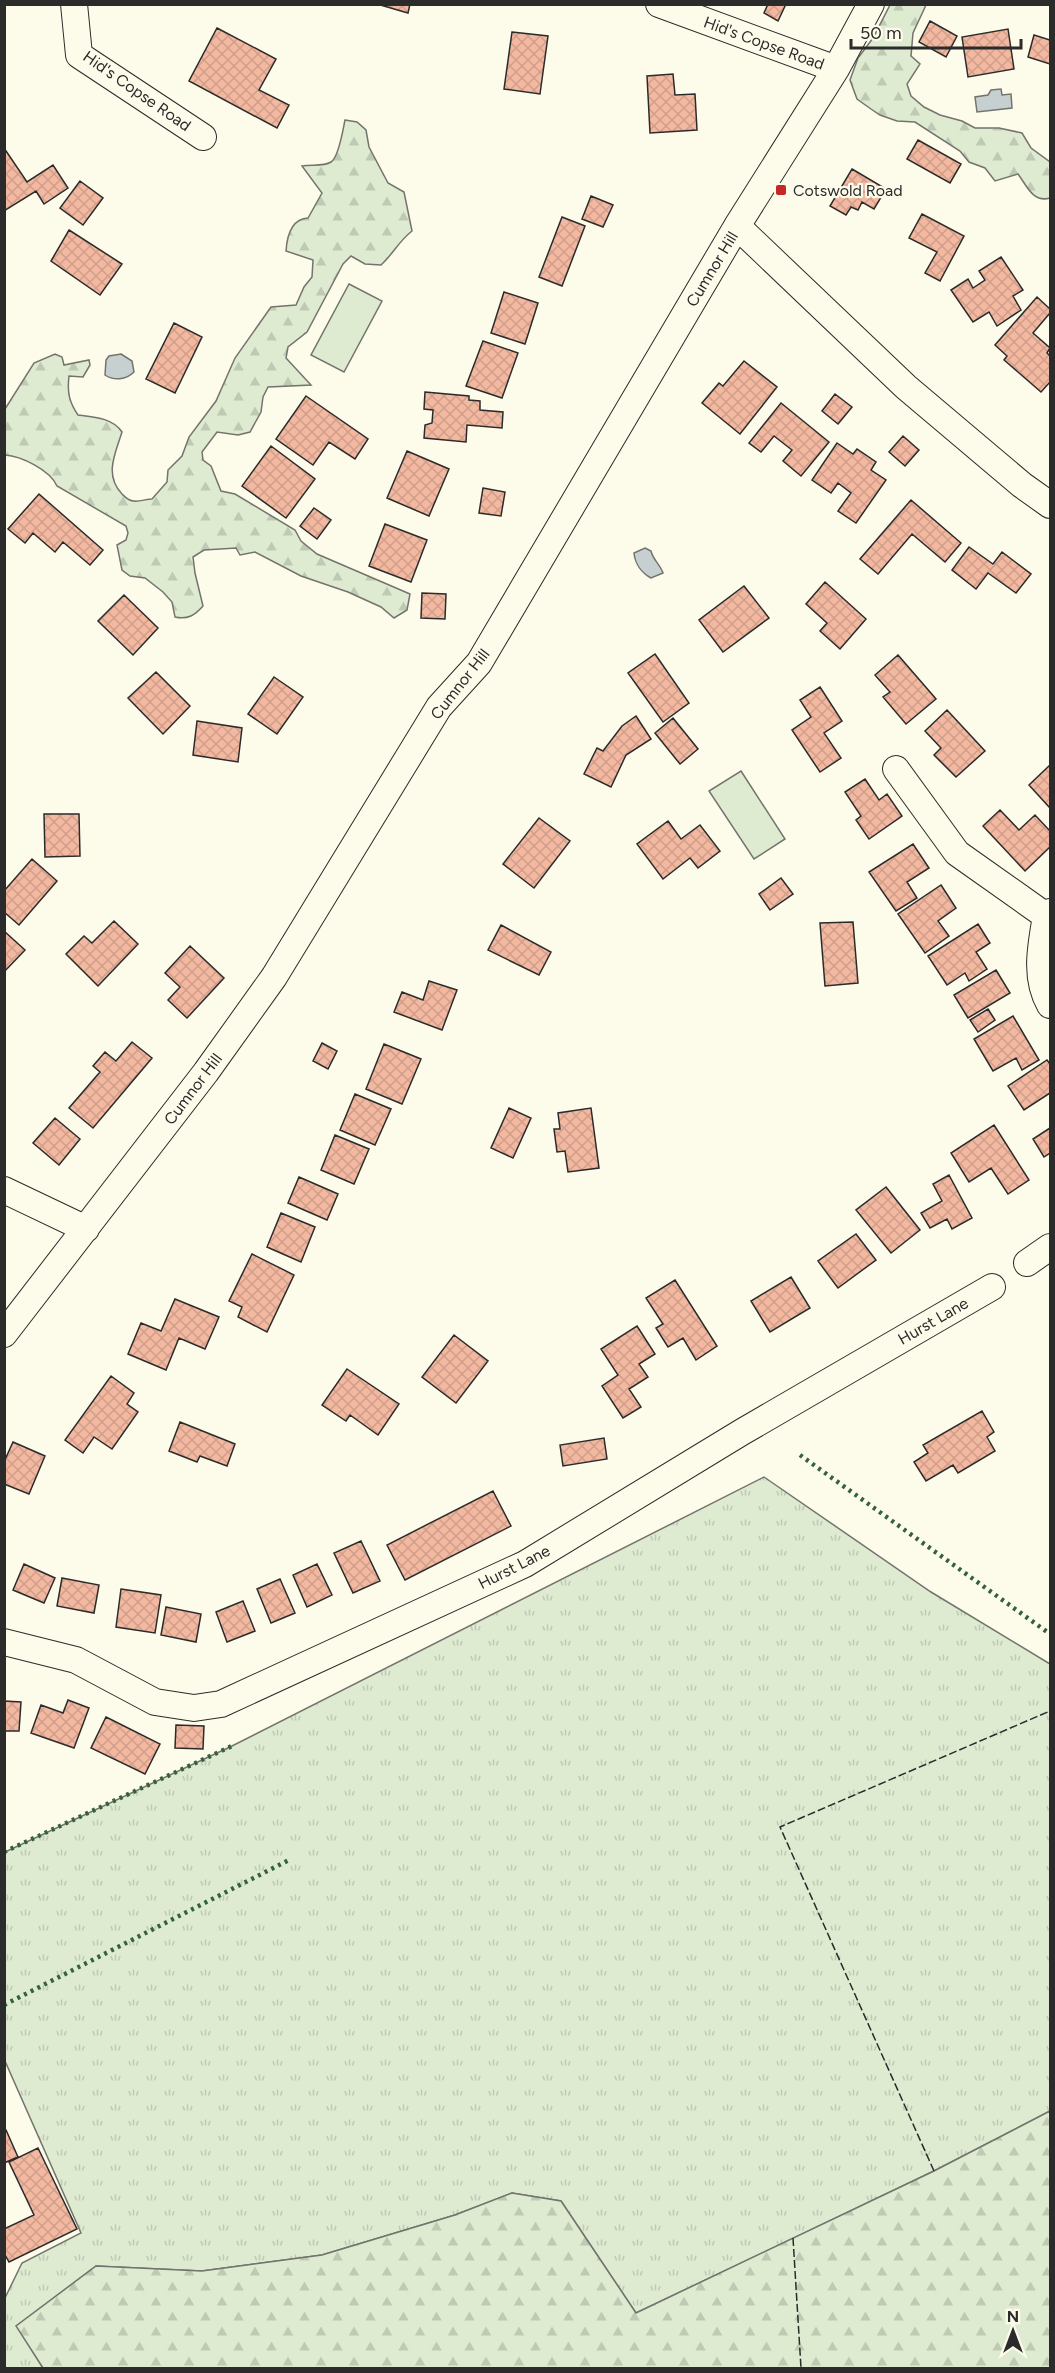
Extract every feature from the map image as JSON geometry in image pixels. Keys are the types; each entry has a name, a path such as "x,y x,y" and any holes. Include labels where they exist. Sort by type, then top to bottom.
{"street":[{"name":"Hid's Copse Road","path":"74,4 80,55 203,137"},
{"name":"Hid's Copse Road","path":"659,4 836,69"},
{"name":"Cumnor Hill","path":"4,1334 206,1072 274,977 439,707 479,663 737,226 836,69 871,4"},
{"path":"737,226 906,387 1022,485 1050,505"},
{"path":"896,769 957,853 1048,914 1040,956 1042,991 1050,1005"},
{"path":"4,1190 86,1229"},
{"path":"1027,1263 1050,1247"},
{"name":"Hurst Lane","path":"4,1642 76,1660 155,1702 194,1708 221,1704 525,1564 742,1432 992,1287"}],"green space":[{"path":"890,5 926,5 913,33 911,56 920,64 907,84 911,96 924,107 940,115 962,121 975,128 999,128 1022,133 1031,148 1050,162 1050,198 1035,196 1018,174 995,181 985,168 969,162 960,151 915,122 897,121 880,115 857,99 850,80 858,58 873,38"},
{"path":"345,120 357,122 366,130 369,147 388,183 404,192 412,231 381,265 365,264 351,256 343,264 307,332 288,347 286,358 311,385 268,387 263,397 261,412 250,432 238,435 217,432 202,452 203,460 211,466 221,491 235,494 295,530 301,541 317,554 410,594 407,610 394,618 381,607 348,592 301,576 255,552 240,555 236,548 204,550 193,557 203,606 191,616 175,617 172,602 163,592 145,578 130,576 122,570 117,545 126,540 128,533 126,526 57,486 42,469 19,458 5,455 5,409 34,363 55,354 62,357 64,365 89,360 90,365 83,377 69,376 69,392 73,406 78,415 103,419 118,427 122,432 114,456 113,479 124,496 130,500 152,499 167,482 168,470 182,456 189,437 216,401 235,358 271,307 296,305 304,287 312,277 313,260 286,251 291,229 298,221 308,218 322,193 302,166 324,164 334,159"},
{"path":"349,284 382,301 344,372 311,355"},
{"path":"741,771 785,839 754,859 709,791"},
{"path":"764,1477 931,1592 1050,1664 1050,2111 934,2171 636,2313 561,2201 512,2193 455,2215 322,2255 202,2271 96,2266 17,2326 43,2368 5,2368 4,2300 22,2263 81,2233 5,2061 5,1852 232,1746"},
{"path":"1050,2111 1050,2368 43,2368 16,2326 96,2266 202,2271 322,2255 455,2215 512,2193 561,2201 636,2313 934,2171"}],"shaded area":[{"path":"1001,89 1002,95 1011,94 1012,108 977,112 975,97 988,95 991,90"},
{"path":"121,354 132,361 134,372 120,379 105,375 106,360 109,356"},
{"path":"645,548 651,551 663,573 651,578 640,568 634,553"}],"building":[{"path":"377,4 410,4 408,13"},
{"path":"768,4 786,4 778,21 764,13"},
{"path":"930,21 957,36 946,57 919,42"},
{"path":"217,28 276,59 259,90 289,105 277,128 189,81"},
{"path":"1008,29 1014,69 968,77 962,37"},
{"path":"512,32 548,36 540,94 504,89"},
{"path":"1034,35 1050,40 1050,64 1028,57"},
{"path":"673,74 675,95 695,94 697,130 650,133 647,76"},
{"path":"918,140 961,164 950,183 907,159"},
{"path":"4,148 27,182 53,165 68,188 44,204 36,191 4,211"},
{"path":"852,169 886,189 874,209 862,202 858,210 851,207 846,215 830,206"},
{"path":"80,181 103,198 83,225 60,208"},
{"path":"591,196 613,205 603,227 582,219"},
{"path":"922,214 964,236 940,281 925,273 937,252 909,238"},
{"path":"562,217 585,226 562,286 539,277"},
{"path":"69,230 122,264 100,295 51,261"},
{"path":"1001,257 1023,290 1013,296 1021,310 997,326 989,312 973,322 951,290 968,279 973,288 985,280 979,271"},
{"path":"504,292 538,303 525,344 491,333"},
{"path":"1037,297 1050,309 1050,313 1033,333 1050,348 1047,353 1050,356 1050,382 1041,392 1004,360 1007,356 995,345"},
{"path":"174,323 202,337 175,393 146,379"},
{"path":"483,341 518,353 502,398 466,386"},
{"path":"744,361 777,387 740,434 702,403 719,383 723,386"},
{"path":"425,392 469,396 469,400 480,401 480,410 503,412 502,428 467,425 466,442 424,438 425,425 432,423 433,410 424,409"},
{"path":"835,394 852,407 838,424 822,411"},
{"path":"306,396 368,439 355,459 329,442 313,465 276,439"},
{"path":"781,403 829,442 801,476 783,461 792,450 774,436 761,452 749,443"},
{"path":"903,436 919,450 905,466 889,452"},
{"path":"837,443 853,454 857,449 876,462 871,470 886,480 856,523 838,511 851,493 838,483 831,493 812,480"},
{"path":"271,446 315,479 286,518 242,486"},
{"path":"407,451 449,469 429,516 387,498"},
{"path":"483,488 505,492 501,516 479,513"},
{"path":"39,494 103,550 90,565 63,542 55,552 33,533 25,543 8,529"},
{"path":"911,500 961,543 945,562 912,534 878,574 860,559"},
{"path":"314,508 331,520 317,539 300,526"},
{"path":"385,524 427,540 411,582 369,566"},
{"path":"969,547 993,564 1002,552 1031,574 1016,593 988,573 976,589 952,570"},
{"path":"825,582 866,619 840,649 820,631 827,623 806,604"},
{"path":"744,586 769,618 723,652 699,620"},
{"path":"422,593 446,594 445,619 421,618"},
{"path":"124,595 158,628 133,655 98,621"},
{"path":"655,654 689,703 663,722 628,673"},
{"path":"898,655 936,699 906,724 883,697 890,692 875,675"},
{"path":"156,672 190,706 163,734 128,698"},
{"path":"274,677 303,697 277,734 248,714"},
{"path":"820,687 842,721 824,733 841,758 820,772 792,730 811,717 800,700"},
{"path":"947,710 985,751 956,777 934,755 941,748 925,731"},
{"path":"636,716 651,739 626,755 611,787 584,774 597,748 603,751 622,726"},
{"path":"673,718 698,749 680,764 655,733"},
{"path":"197,721 242,728 238,762 193,755"},
{"path":"1050,765 1050,808 1029,785"},
{"path":"865,779 879,800 887,794 902,816 869,839 856,820 861,816 845,792"},
{"path":"1000,810 1019,830 1035,815 1050,831 1050,847 1025,871 983,826"},
{"path":"44,814 79,814 80,856 45,857"},
{"path":"539,818 570,841 534,888 503,864"},
{"path":"668,821 681,839 700,825 720,851 698,868 690,858 663,879 637,844"},
{"path":"913,844 929,868 907,882 917,898 896,911 869,872"},
{"path":"32,859 57,881 19,925 4,912 4,891"},
{"path":"781,878 793,894 770,910 759,894"},
{"path":"941,885 956,908 938,921 949,936 925,953 898,914"},
{"path":"114,921 138,944 98,986 66,954 84,936 92,943"},
{"path":"853,922 858,983 825,986 820,923"},
{"path":"978,924 990,943 976,952 987,969 969,981 965,973 947,985 928,956"},
{"path":"501,925 551,952 539,975 488,950"},
{"path":"4,931 25,950 4,972"},
{"path":"190,946 224,978 187,1018 168,1000 180,987 165,973"},
{"path":"996,970 1010,993 968,1018 954,995"},
{"path":"429,981 457,990 442,1030 394,1012 402,992 423,1000"},
{"path":"988,1009 995,1020 978,1032 970,1020"},
{"path":"1013,1016 1039,1060 1022,1070 1016,1058 993,1071 974,1039"},
{"path":"132,1042 152,1058 93,1128 69,1108 100,1072 93,1066 105,1052 116,1061"},
{"path":"322,1043 337,1051 328,1069 313,1061"},
{"path":"384,1044 421,1059 402,1104 366,1089"},
{"path":"1047,1060 1050,1064 1050,1093 1024,1110 1008,1086"},
{"path":"355,1094 391,1109 375,1145 340,1130"},
{"path":"509,1108 531,1118 513,1158 491,1148"},
{"path":"591,1108 599,1168 568,1172 565,1151 557,1152 554,1129 560,1129 558,1113"},
{"path":"55,1118 80,1139 59,1165 33,1143"},
{"path":"994,1125 1029,1180 1008,1194 991,1168 969,1182 951,1153"},
{"path":"1050,1128 1050,1153 1044,1157 1033,1139"},
{"path":"335,1135 369,1149 354,1184 321,1170"},
{"path":"949,1175 972,1218 952,1229 947,1219 930,1228 921,1213 942,1201 933,1184"},
{"path":"299,1177 338,1194 327,1220 288,1203"},
{"path":"886,1187 920,1230 891,1253 856,1210"},
{"path":"281,1213 315,1227 301,1262 267,1247"},
{"path":"856,1234 876,1260 838,1288 818,1261"},
{"path":"252,1254 294,1275 267,1332 238,1317 242,1307 229,1301"},
{"path":"791,1277 810,1308 770,1332 751,1301"},
{"path":"675,1280 717,1346 696,1360 683,1338 668,1347 656,1328 663,1324 646,1298"},
{"path":"175,1299 219,1317 205,1349 179,1338 166,1370 128,1354 141,1323 161,1331"},
{"path":"637,1326 655,1354 639,1364 648,1377 629,1389 641,1407 623,1418 602,1386 618,1375 601,1349"},
{"path":"454,1335 488,1361 456,1403 422,1377"},
{"path":"347,1369 399,1404 378,1435 350,1415 346,1421 322,1405"},
{"path":"111,1376 134,1393 127,1404 138,1412 112,1449 94,1437 83,1453 65,1440"},
{"path":"982,1411 994,1432 987,1437 995,1451 958,1473 953,1465 926,1481 914,1462 928,1453 923,1445"},
{"path":"180,1422 235,1444 227,1466 200,1456 197,1462 169,1451"},
{"path":"604,1438 607,1459 563,1466 560,1445"},
{"path":"13,1442 45,1456 29,1494 4,1484 4,1462"},
{"path":"493,1491 511,1526 405,1580 387,1545"},
{"path":"361,1541 380,1581 353,1593 334,1553"},
{"path":"24,1564 55,1578 44,1603 13,1590"},
{"path":"317,1564 332,1595 307,1607 293,1575"},
{"path":"62,1578 99,1585 94,1613 57,1606"},
{"path":"280,1579 295,1613 271,1623 257,1589"},
{"path":"121,1589 161,1595 155,1633 116,1627"},
{"path":"243,1601 255,1631 227,1642 216,1612"},
{"path":"166,1607 201,1614 196,1642 161,1635"},
{"path":"68,1700 89,1708 74,1748 31,1733 41,1705 63,1713"},
{"path":"4,1701 21,1702 19,1731 4,1731"},
{"path":"106,1717 160,1744 145,1774 91,1748"},
{"path":"176,1725 204,1726 203,1749 175,1748"},
{"path":"4,2130 18,2157 4,2163"},
{"path":"38,2148 77,2229 9,2262 4,2253 4,2229 34,2215 9,2162"}],"hedge":[{"path":"800,1455 1050,1634"},
{"path":"4,1852 232,1746"},
{"path":"4,2005 289,1860"}],"fence":[{"path":"934,2171 780,1827 1050,1711"},
{"path":"793,2238 801,2368"}],"place":[{"name":"Cotswold Road","path":"781,190"}]}
